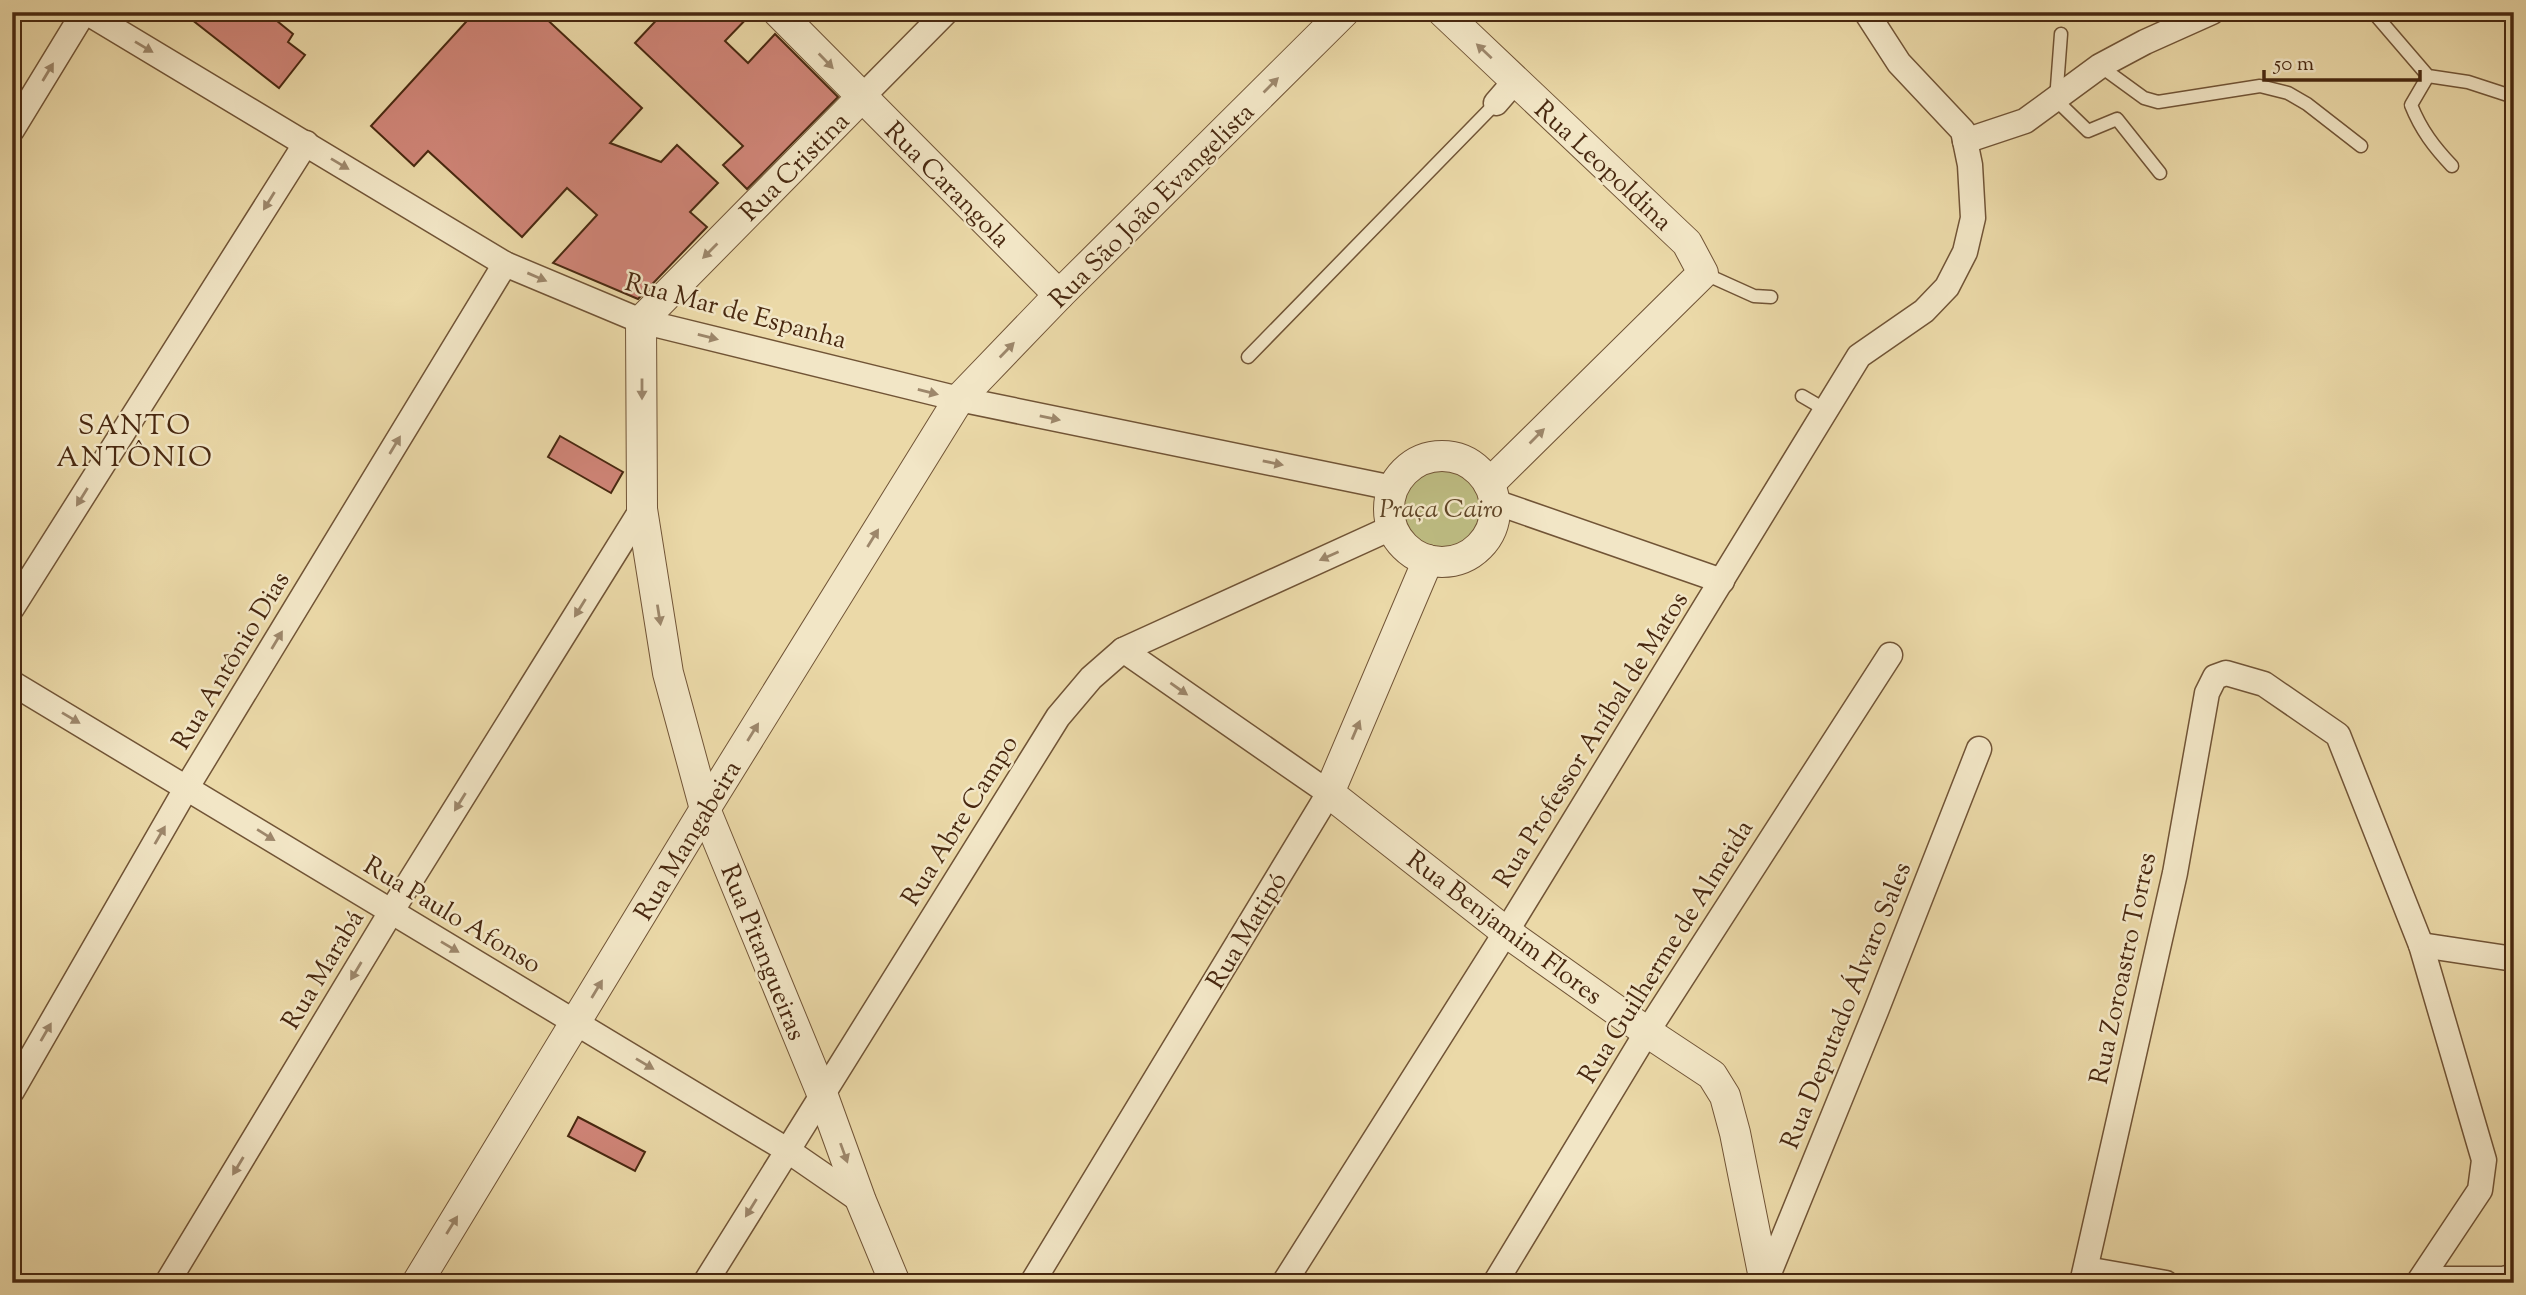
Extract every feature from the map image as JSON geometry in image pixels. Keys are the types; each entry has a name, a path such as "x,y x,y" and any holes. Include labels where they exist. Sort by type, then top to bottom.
{"street":[{"path":"12,130 85,12"},
{"name":"Rua Mar de Espanha","path":"85,12 505,264 641,321 959,399 1393,488"},
{"name":"Rua Carangola","path":"778,12 1059,295"},
{"name":"Rua Cristina","path":"641,321 946,12"},
{"name":"Rua São João Evangelista","path":"959,399 1059,295 1344,12"},
{"name":"Rua Leopoldina","path":"1443,12 1687,243 1703,273"},
{"path":"1866,12 1899,64 1963,131 1965,141 2025,121 2100,66 2145,41 2176,19 2212,12"},
{"path":"1496,103 1516,80"},
{"name":"Rua Professor Aníbal de Matos","path":"1284,1283 1506,932 1859,356 1924,311 1947,287 1965,252 1973,218 1970,165 1965,141"},
{"path":"12,608 306,143"},
{"name":"Rua Antônio Dias","path":"12,1091 187,787 505,264"},
{"path":"1492,493 1703,273"},
{"name":"Rua Pitangueiras","path":"641,321 642,509 668,673 705,809 823,1096 861,1201 895,1283"},
{"name":"Rua Mangabeira","path":"416,1283 959,399"},
{"path":"1455,457 1468,463 1480,472 1492,493 1494,519 1488,535 1477,549 1462,558 1446,562 1428,560 1408,550 1391,528 1389,504 1393,488 1401,475 1425,458 1455,457"},
{"path":"1492,493 1722,581"},
{"name":"Rua Marabá","path":"167,1283 391,912 642,509"},
{"name":"Rua Abre Campo","path":"705,1283 1058,717 1091,678 1123,650 1391,528"},
{"name":"Rua Matipó","path":"1032,1283 1329,793 1428,560"},
{"name":"Rua Benjamim Flores","path":"1123,650 1329,793 1506,932 1647,1032 1712,1074 1725,1096 1765,1283"},
{"name":"Rua Guilherme de Almeida","path":"1495,1283 1647,1032 1890,655"},
{"name":"Rua Zoroastro Torres","path":"2084,1276 2175,873 2207,693 2215,677 2226,673 2264,684 2338,734 2421,945"},
{"name":"Rua Paulo Afonso","path":"12,683 787,1150 861,1201"},
{"name":"Rua Deputado Álvaro Sales","path":"1765,1283 1877,1011 1979,749"},
{"path":"2422,1278 2480,1190 2484,1160 2421,945 2514,959"},
{"path":"2084,1276 2166,1283"}],"lane":[{"path":"2373,12 2428,76 2468,82 2514,97"},
{"path":"2060,34 2056,100 2088,131 2117,119 2160,173"},
{"path":"2100,66 2144,99 2158,102 2260,86 2288,93 2307,104 2361,146"},
{"path":"2428,76 2411,105 2421,128 2452,166"},
{"path":"1248,357 1496,103"},
{"path":"1703,273 1754,296 1772,297"},
{"path":"1802,396 1826,411"},
{"path":"2422,1278 2514,1270"}],"green space":[{"name":"Praça Cairo","path":"1433,462 1451,462 1476,475 1486,491 1489,509 1486,527 1476,543 1451,556 1433,556 1408,543 1395,518 1395,500 1408,475"}],"building":[{"path":"182,12 266,12 293,34 288,42 305,55 279,88"},
{"path":"475,12 539,12 642,108 610,143 661,162 677,145 718,183 690,212 707,227 638,299 553,263 597,215 567,188 522,237 428,151 414,166 371,126"},
{"path":"664,12 753,12 725,41 748,63 775,34 838,97 747,189 723,165 743,146 635,43"},
{"path":"560,436 623,472 611,493 548,457"},
{"path":"578,1117 645,1152 635,1171 568,1136"}],"district":[{"name":"SANTO ANTÔNIO","path":"135,440"}]}
